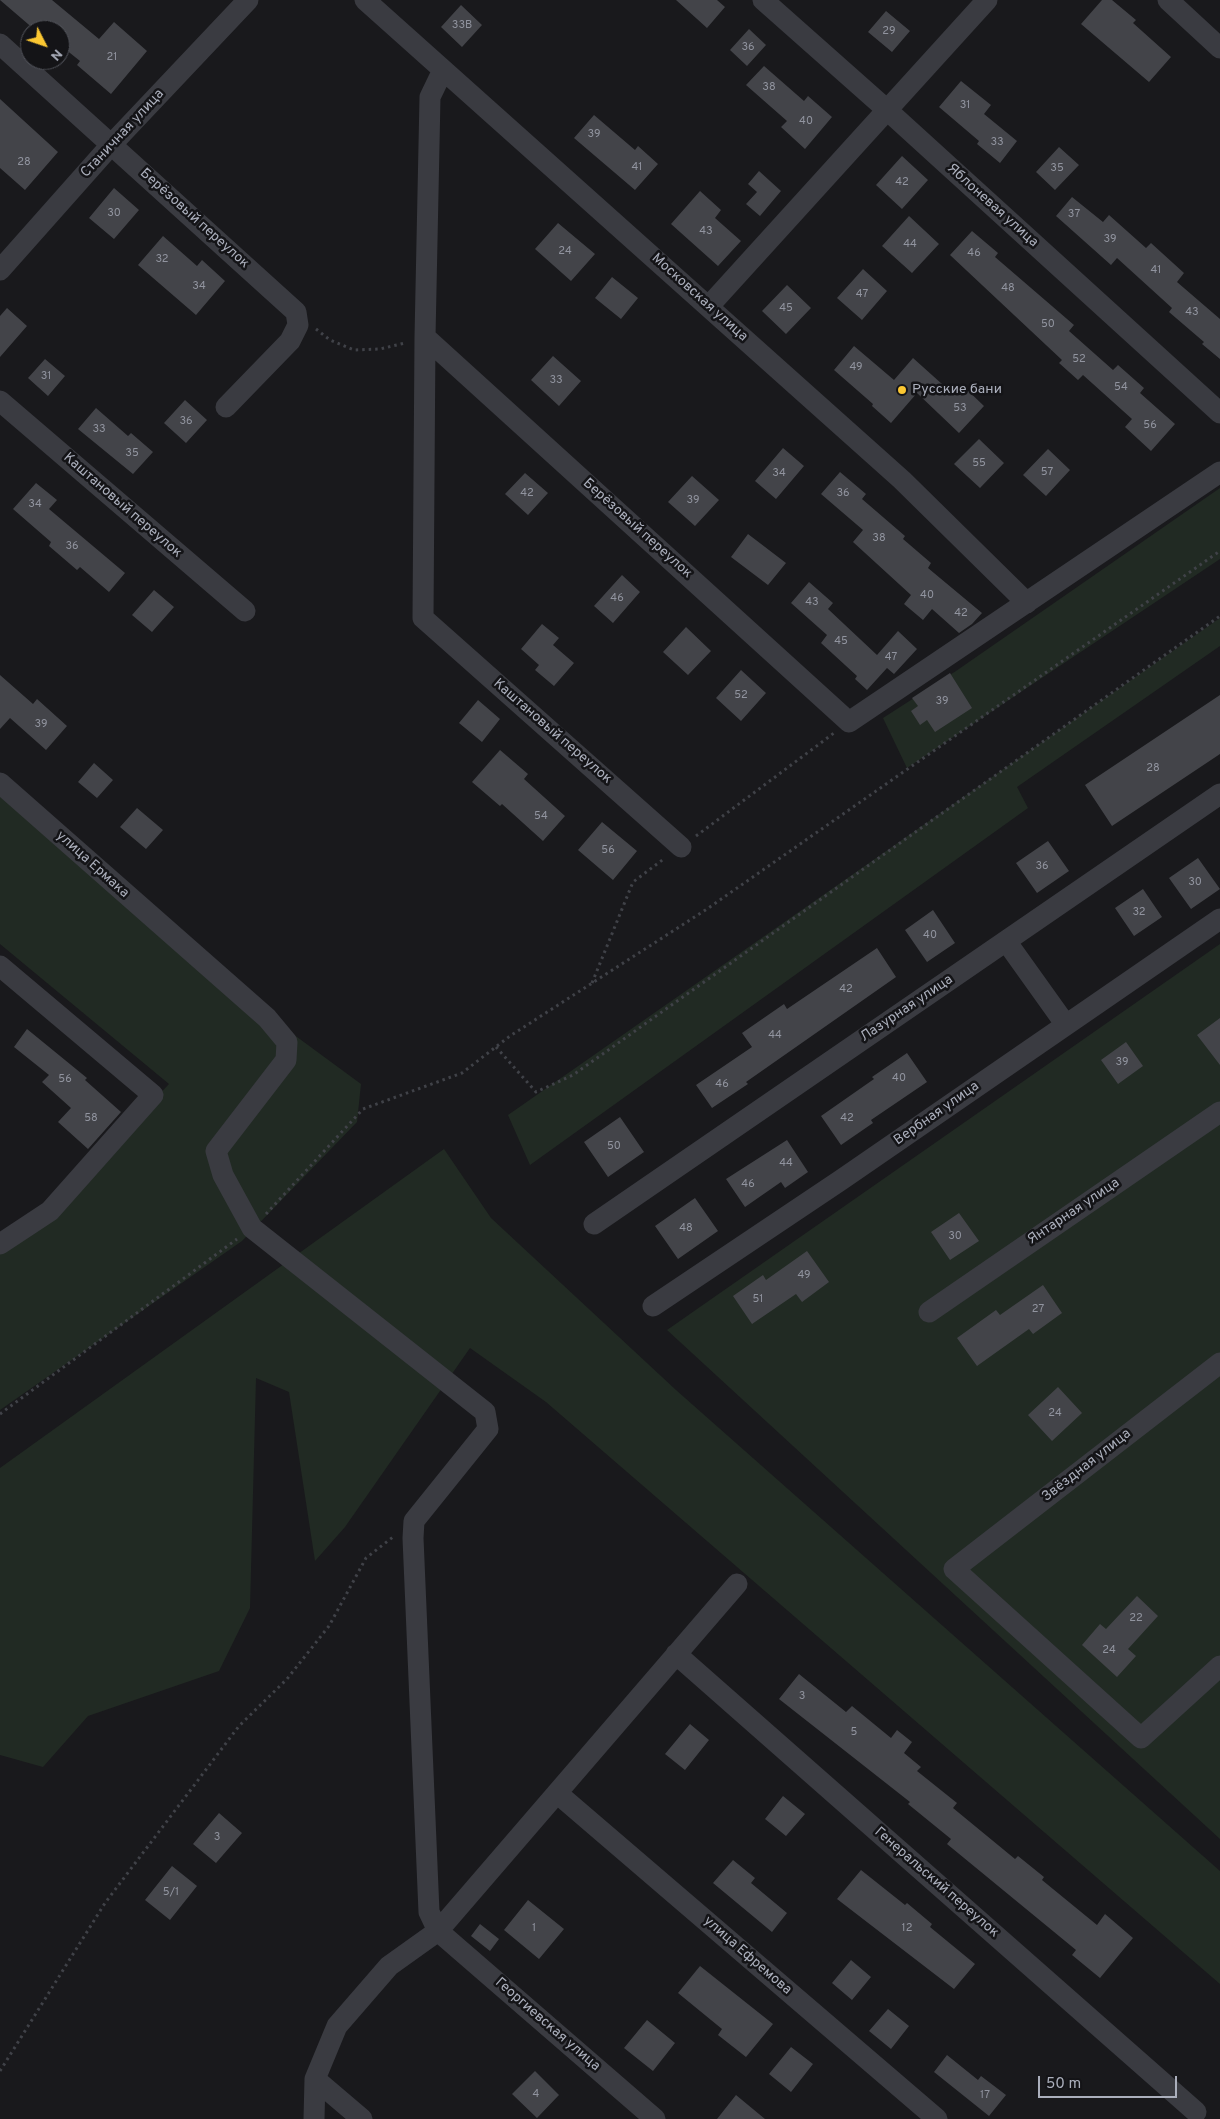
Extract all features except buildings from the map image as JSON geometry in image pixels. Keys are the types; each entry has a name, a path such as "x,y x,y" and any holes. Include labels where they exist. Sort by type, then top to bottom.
{"street":[{"name":"Станичная улица","path":"0,270 112,145 248,0"},
{"name":"Московская улица","path":"365,0 902,480 1027,603"},
{"name":"Яблоневая улица","path":"763,0 886,109 1220,413"},
{"path":"709,306 987,0"},
{"path":"1168,0 1220,48"},
{"name":"Берёзовый переулок","path":"0,44 296,312"},
{"path":"425,337 430,97 442,70"},
{"path":"226,407 290,340 298,325 296,312"},
{"name":"Берёзовый переулок","path":"425,337 850,722"},
{"name":"Каштановый переулок","path":"425,337 423,618 682,846"},
{"name":"Каштановый переулок","path":"0,401 245,611"},
{"path":"850,722 1220,472"},
{"name":"улица Ермака","path":"0,783 185,948 267,1018 287,1042 286,1060 216,1150 223,1175 252,1228"},
{"name":"Лазурная улица","path":"594,1224 1220,794"},
{"name":"Вербная улица","path":"653,1306 1220,919"},
{"path":"1006,941 1066,1025"},
{"path":"0,966 153,1095 50,1211 0,1244"},
{"name":"Янтарная улица","path":"928,1312 1220,1112"},
{"path":"252,1228 485,1412 488,1429 414,1521 412,1538 429,1912 438,1931"},
{"name":"Звёздная улица","path":"1220,1363 954,1569 1141,1738 1220,1666"},
{"path":"314,2119 315,2078 337,2026 389,1966 438,1931 737,1584"},
{"name":"Генеральский переулок","path":"676,1654 1196,2112"},
{"name":"улица Ефремова","path":"557,1793 937,2119"},
{"name":"Георгиевская улица","path":"438,1931 655,2119"},
{"path":"315,2078 362,2119"}],"path":[{"path":"296,312 330,340 354,350 380,349 425,337"},
{"path":"0,1414 252,1228 363,1110 462,1073 496,1047 707,909 1220,551"},
{"path":"496,1047 536,1092 574,1075 1220,616"},
{"path":"592,984 633,882 850,722"},
{"path":"0,2071 110,1896 239,1726 287,1679 329,1626 366,1558 414,1521"}],"shaded area":[{"path":"1220,488 1220,559 907,768 883,718 956,671"},
{"path":"1220,618 1220,646 1017,787 1028,808 530,1165 508,1115"},
{"path":"0,796 176,948 361,1084 357,1122 242,1241 0,1410 0,1251 65,1194 169,1084 0,944"},
{"path":"1220,944 1220,1839 667,1330"},
{"path":"444,1149 491,1218 676,1390 1220,1871 1220,1984 546,1402 470,1348 345,1527 315,1561 289,1392 256,1378 250,1608 219,1671 88,1716 43,1767 0,1755 0,1468"}],"place":[{"name":"Русские бани","path":"902,390"}]}
